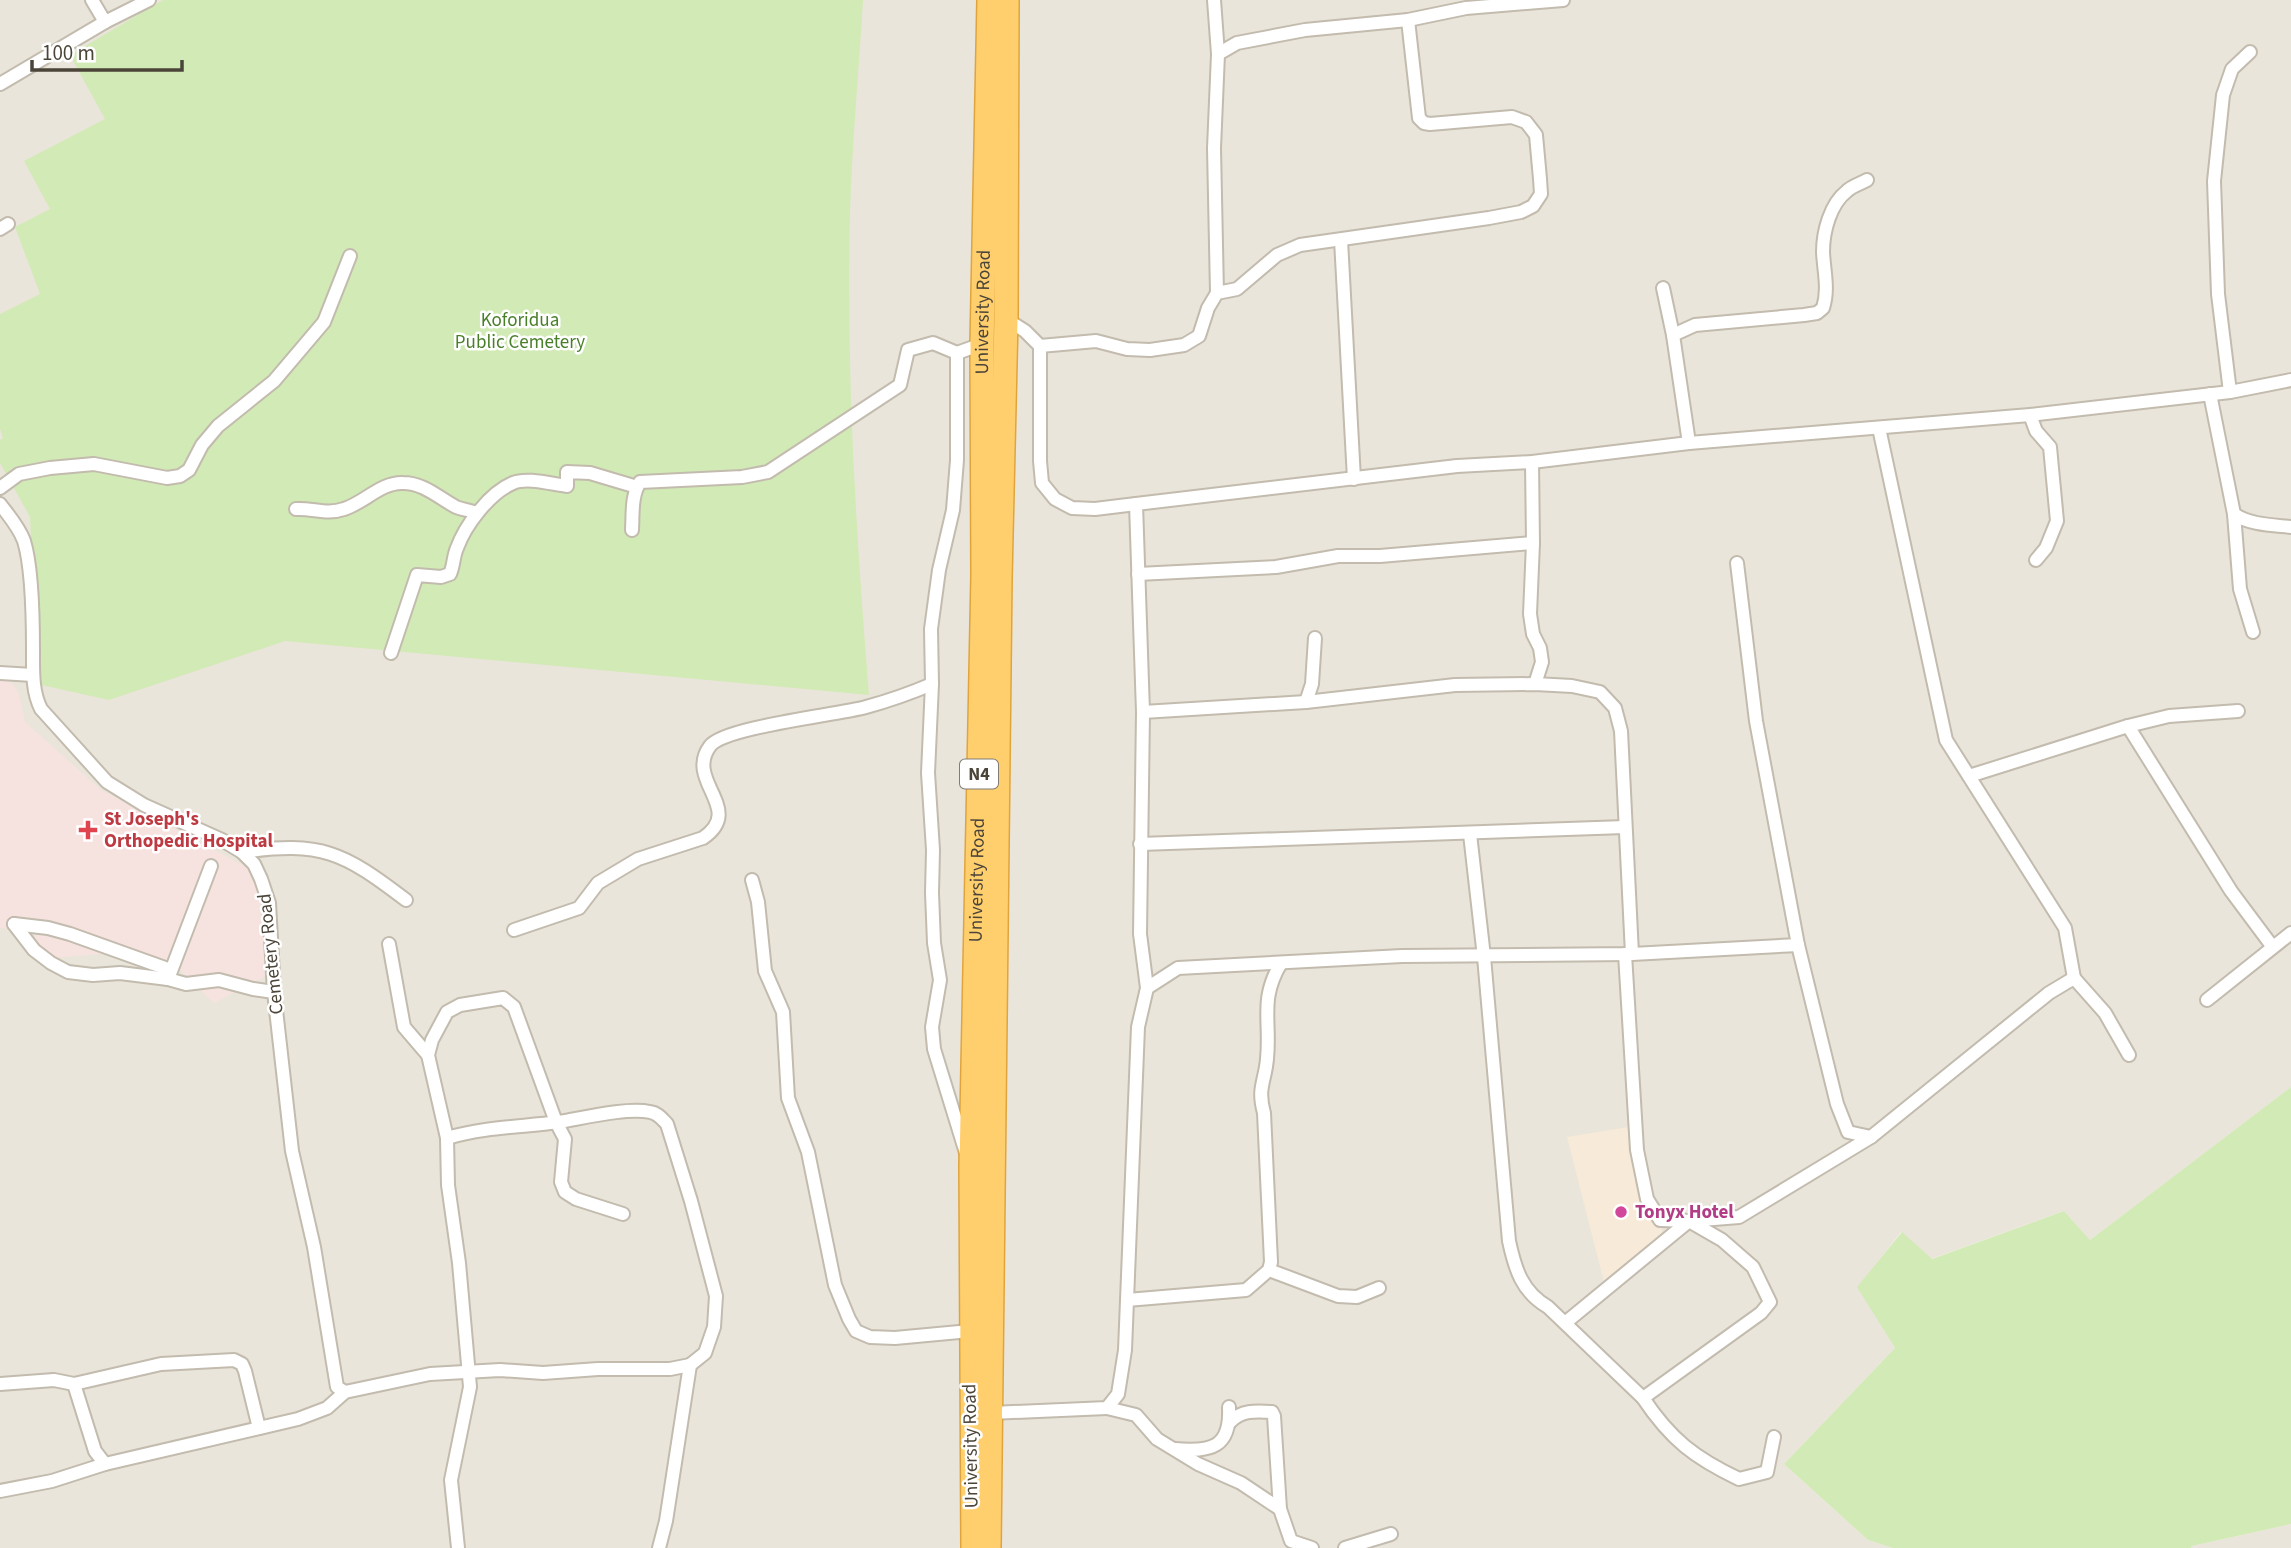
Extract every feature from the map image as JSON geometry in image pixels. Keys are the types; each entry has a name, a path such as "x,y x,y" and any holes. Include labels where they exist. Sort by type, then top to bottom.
{"highway":[{"name":"University Road","path":"972,1548 971,1166 983,588 982,344 989,0"},
{"name":"University Road","path":"989,1548 1000,578 1006,319 1007,0"}],"street":[{"path":"92,0 105,22"},
{"path":"0,83 105,22 149,0"},
{"path":"1040,346 1096,341 1127,349 1150,350 1184,345 1199,336 1208,308 1217,293 1214,148 1218,54 1214,0"},
{"path":"1218,54 1237,43 1306,30 1408,20 1466,4 1563,0"},
{"path":"1217,293 1237,289 1277,255 1300,245 1521,212 1532,206 1541,194 1536,135 1526,122 1512,117 1430,124 1419,118 1408,20"},
{"path":"2230,392 2218,294 2214,181 2223,95 2232,69 2250,52"},
{"path":"1673,335 1695,325 1817,313 1823,308 1827,287 1824,253 1827,225 1836,202 1847,190 1867,180"},
{"path":"1341,240 1354,479"},
{"path":"0,488 19,474 94,464 167,478 180,476 189,470 202,445 218,426 274,381 324,322 350,256"},
{"path":"1663,288 1689,443"},
{"path":"1006,319 1025,331 1040,346 1042,483 1055,499 1072,508 1095,509 1457,466 1532,462 1689,443 2029,415 2230,392 2291,380"},
{"path":"632,530 633,503 640,482 743,477 768,472 900,385 908,350 933,343 957,353 982,344"},
{"path":"957,353 957,460 953,510 939,570 931,629 932,684 928,773 933,850 934,943 940,980 932,1027 934,1049 958,1134 971,1166"},
{"path":"2210,394 2234,514 2240,589 2253,632"},
{"path":"2029,415 2036,431 2049,447 2057,521 2046,548 2036,560"},
{"path":"1879,428 1946,740 2064,928 2074,978 2105,1013 2129,1055"},
{"path":"1532,462 1530,614 1542,662 1535,684"},
{"path":"391,653 417,575 442,577 450,574 464,530 477,513 513,483 567,486 567,472 590,473 637,486"},
{"path":"296,509 322,512 345,509 381,488 406,482 443,496 462,509 477,513"},
{"name":"Cemetery Road","path":"0,504 15,523 24,542 33,621 33,675 41,709 107,782 144,805 222,840 242,852 254,864 269,903 274,992 282,1043 292,1151 314,1247 337,1387 345,1392"},
{"path":"1107,1408 1118,1394 1125,1350 1138,1027 1147,988 1140,934 1143,712 1136,504"},
{"path":"2234,514 2241,519 2265,525 2291,527"},
{"path":"1138,574 1276,567 1338,556 1417,553 1533,543"},
{"path":"1737,563 1756,721 1798,945 1837,1104 1848,1132 1871,1137"},
{"path":"1306,702 1312,684 1315,638"},
{"path":"0,673 33,675"},
{"path":"514,930 579,908 598,883 638,859 709,834 717,820 719,805 704,777 703,768 704,758 716,741 727,735 864,707 932,684"},
{"path":"1143,712 1306,702 1455,685 1535,684 1572,686 1600,692 1615,708 1620,731 1637,1150 1647,1199 1660,1220 1739,1217 1871,1137 2049,993 2074,978"},
{"path":"1969,776 2128,726 2169,716 2238,711"},
{"path":"2128,726 2231,891 2272,946"},
{"path":"1140,844 1625,827"},
{"path":"1470,834 1509,1241 1518,1271 1534,1299 1548,1307 1643,1398 1659,1422 1689,1452 1739,1479 1767,1472 1774,1437"},
{"path":"242,852 283,846 312,848 339,855 371,873 406,900"},
{"path":"168,979 211,866"},
{"path":"752,880 758,902 765,971 783,1012 788,1098 808,1152 835,1286 849,1319 856,1331 870,1337 895,1338 971,1331"},
{"path":"168,979 165,968 71,934 14,924 34,950 68,972 93,975 120,973 186,984 219,979 274,992"},
{"path":"2207,1000 2291,933"},
{"path":"389,944 404,1027 428,1055 447,1138 448,1185 459,1263 470,1387 451,1480 458,1548"},
{"path":"1147,988 1178,968 1402,956 1628,954 1798,945"},
{"path":"1128,1300 1246,1290 1269,1270 1271,1262 1264,1113 1260,1097 1267,1058 1266,1001 1270,982 1281,963"},
{"path":"428,1055 432,1040 447,1012 460,1005 508,999 514,1007 556,1122 565,1139 562,1182 565,1192 576,1199 623,1214"},
{"path":"0,1491 52,1481 105,1464 298,1419 327,1408 345,1392 430,1374 670,1369 690,1365 705,1353 714,1327 716,1296 667,1124 659,1115 650,1111 618,1113 476,1129 447,1138"},
{"path":"1565,1323 1689,1221"},
{"path":"1643,1398 1761,1314 1770,1302 1753,1267 1722,1240 1689,1221"},
{"path":"1269,1270 1338,1296 1357,1297 1379,1288"},
{"path":"0,1384 54,1380 74,1384 161,1364 234,1360 242,1364 245,1371 259,1428"},
{"path":"659,1548 666,1521 690,1365"},
{"path":"74,1384 95,1451 105,1464"},
{"path":"1229,1407 1230,1422"},
{"path":"991,1413 1107,1408 1136,1415 1157,1439 1198,1464 1241,1483 1280,1509"},
{"path":"1198,1464 1221,1442 1230,1422 1237,1415 1252,1410 1272,1412 1280,1509 1291,1544 1312,1548"},
{"path":"1172,1448 1212,1449"},
{"path":"1345,1548 1391,1534"}],"shaded area":[{"path":"0,0 980,0 961,1548 0,1548"},
{"path":"1015,0 2291,0 2291,1087 2090,1240 2064,1211 1931,1259 1901,1232 1858,1287 1895,1348 1784,1464 1868,1540 1893,1548 995,1548"},
{"name":"St Joseph's Orthopedic Hospital","path":"0,669 18,691 25,722 101,790 250,869 266,918 269,974 214,1003 172,962 137,951 38,959 34,929 0,928"},
{"name":"Tonyx Hotel","path":"1635,1126 1643,1169 1665,1240 1604,1282 1567,1137"},
{"path":"2291,1524 2291,1548 2191,1548 2192,1546"}],"green space":[{"name":"Koforidua Public Cemetery","path":"163,0 863,0 851,185 849,333 856,514 869,695 285,641 109,700 37,684 30,517 0,463 0,440 3,438 0,429 0,314 40,294 15,227 50,209 24,161 105,119 70,55"},
{"path":"2291,1087 2291,1524 2191,1548 1893,1548 1868,1540 1784,1464 1895,1348 1857,1287 1902,1232 1932,1259 2064,1211 2090,1240"}],"place":[{"name":"St Joseph's Orthopedic Hospital","path":"88,830"},
{"name":"Tonyx Hotel","path":"1621,1212"}]}
